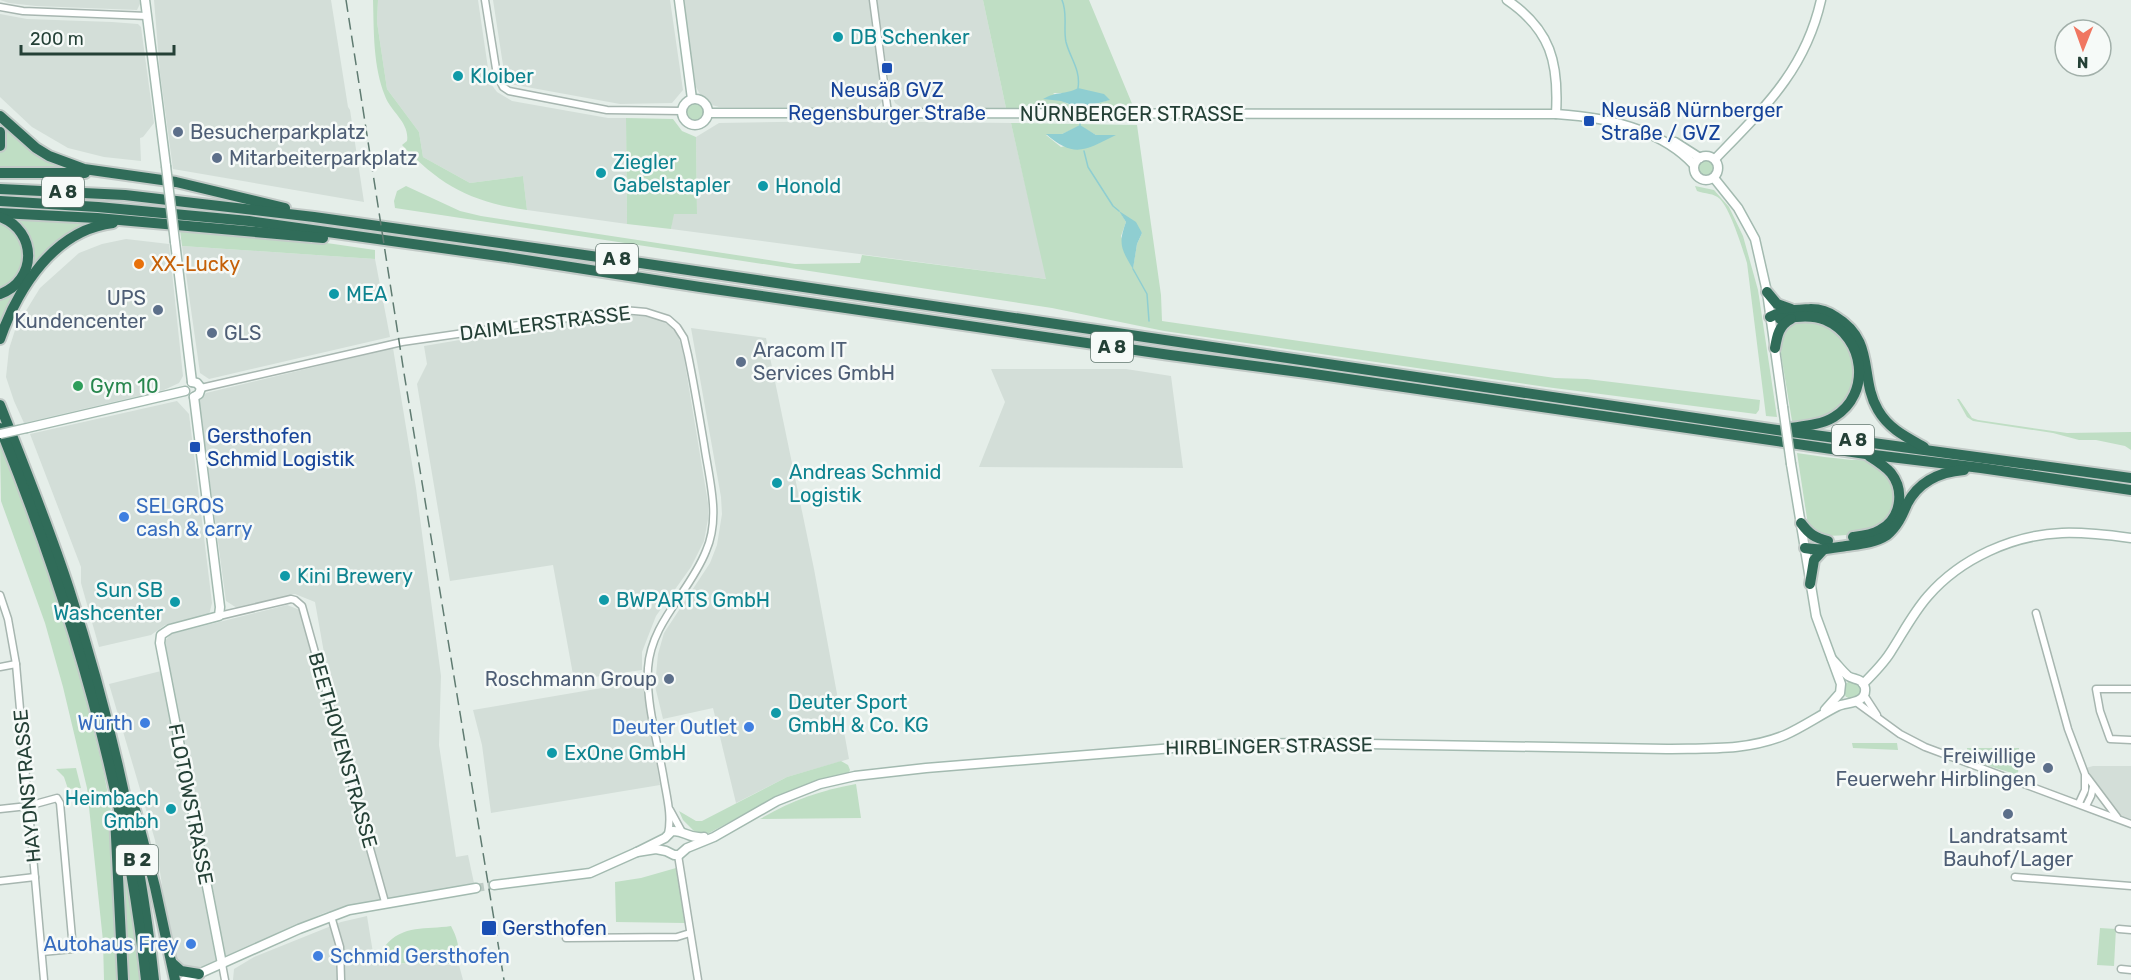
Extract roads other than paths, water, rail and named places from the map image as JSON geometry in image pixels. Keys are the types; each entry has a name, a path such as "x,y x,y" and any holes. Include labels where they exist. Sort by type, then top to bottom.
{"highway":[{"path":"0,116 36,148 49,156 84,169 200,187 314,217"},
{"path":"0,132 0,146"},
{"path":"0,173 104,172"},
{"name":"A 8","path":"0,189 125,195 314,217 604,257 1777,430 2131,478"},
{"name":"A 8","path":"0,201 249,221 1866,454 2131,490"},
{"path":"0,215 130,221 326,238 361,237"},
{"path":"0,215 20,230 29,252 22,279 11,289 0,294"},
{"path":"0,339 13,307 27,283 40,265 57,249 86,229 103,224 130,221"},
{"path":"1767,292 1777,304 1794,314 1824,320 1843,332 1856,352 1860,366 1859,380 1852,398 1836,416 1818,423 1777,430"},
{"path":"1770,317 1776,314 1794,314 1816,309 1830,313 1846,324 1862,348 1868,367 1870,390 1884,420 1894,430 1929,450"},
{"path":"1775,348 1780,328 1794,314"},
{"name":"B 2","path":"0,405 38,500 68,586 113,742 137,861 154,980"},
{"name":"B 2","path":"0,428 67,609 94,703 113,782 132,882 146,980"},
{"path":"1810,584 1814,560 1826,545 1881,530 1896,513 1899,494 1896,480 1886,467 1866,454"},
{"path":"1805,548 1868,542 1884,537 1896,525 1912,496 1923,483 1940,474 1981,468"},
{"path":"1801,523 1810,534 1826,545"},
{"path":"113,742 137,817 175,980"},
{"path":"113,782 123,980"},
{"path":"172,963 190,978"}],"main road":[{"path":"145,0 192,382"},
{"path":"679,0 693,99"},
{"path":"1507,0 1532,20 1544,36 1551,51 1556,67 1556,114"},
{"path":"1714,159 1784,83 1809,38 1821,0"},
{"path":"693,99 702,102 708,113 700,123 692,124 684,120 682,111 684,104 693,99"},
{"name":"NÜRNBERGER STRASSE","path":"708,113 1556,114 1582,116 1648,131"},
{"path":"1648,131 1700,158"},
{"path":"1648,131 1677,150 1694,165"},
{"path":"1708,156 1714,159 1719,169 1714,178 1707,180 1699,178 1694,171 1694,165 1700,158 1708,156"},
{"path":"1714,178 1738,208 1755,239 1767,292 1810,584 1821,632 1832,659 1842,699 1852,702 1864,695 1863,684 1858,679 1850,678 1832,659"},
{"path":"185,391 187,385 197,382 201,388 199,394 194,397"},
{"path":"185,391 194,397"},
{"path":"0,435 185,391"},
{"path":"194,397 220,607 219,616"},
{"path":"1863,684 1889,654 1908,623 1930,594 1959,568 1981,555 2005,544 2043,535 2083,533 2131,538"},
{"name":"FLOTOWSTRASSE","path":"219,616 170,629 161,635 160,643 222,964"},
{"path":"1818,717 1850,678"},
{"name":"HIRBLINGER STRASSE","path":"637,852 656,849 678,855 687,848 777,801 820,784 855,776 926,768 1223,744 1721,748 1749,746 1798,729 1852,702"},
{"name":"HIRBLINGER STRASSE","path":"494,885 590,873 637,852 675,831 702,837 727,829"},
{"path":"685,834 689,843 687,848"},
{"path":"666,836 664,845 666,851"},
{"path":"190,978 331,916 385,902 476,888"}],"street":[{"path":"485,0 497,75 503,87 509,91 607,110 682,111"},
{"path":"873,0 888,113"},
{"path":"0,7 23,11 147,16"},
{"name":"DAIMLERSTRASSE","path":"201,388 388,345 594,313 637,310 662,316 673,323 684,338 688,354 708,468 714,518 707,549 699,567 661,624 650,656 648,690 669,807 666,836"},
{"name":"HAYDNSTRASSE","path":"0,594 16,664 44,980"},
{"name":"BEETHOVENSTRASSE","path":"219,616 287,600 295,600 299,603 305,614 385,902"},
{"path":"2036,614 2071,737 2085,774 2118,818"},
{"path":"0,667 16,664"},
{"path":"2131,689 2097,689 2100,711 2110,740 2131,740"},
{"path":"1864,695 1881,720"},
{"path":"1852,702 1900,734 1925,747 2131,824"},
{"path":"2079,803 2085,790 2085,774"},
{"path":"2086,806 2093,786"},
{"path":"0,810 28,806 57,798 60,803 73,949 42,952"},
{"name":"DAIMLERSTRASSE","path":"669,807 685,834"},
{"path":"678,855 698,980"},
{"path":"0,881 35,877"},
{"path":"2015,877 2131,886"},
{"path":"331,916 340,947 341,980"},
{"path":"2119,929 2131,930"},
{"path":"566,938 677,936 690,933"},
{"path":"222,964 225,980"},
{"path":"2121,969 2131,970"}],"water":[{"path":"1078,88 1104,94 1110,100 1080,108 1061,101 1043,99 1069,92"},
{"path":"1080,125 1096,135 1116,135 1080,150 1065,147 1046,134 1062,134"},
{"path":"1119,211 1136,222 1142,233 1137,244 1133,269 1122,246 1126,222"}],"waterway":[{"path":"1062,0 1065,10 1066,42 1077,70 1078,88"},
{"path":"1080,117 1080,125"},
{"path":"1084,151 1088,167 1113,206 1119,211"},
{"path":"1133,269 1147,294 1149,321"}],"tunnel":[{"path":"476,888 494,885"}],"railway":[{"path":"346,0 404,373 504,980"}],"place":[{"name":"DB Schenker","path":"838,37"},
{"name":"Neusäß GVZ Regensburger Straße","path":"887,68"},
{"name":"Kloiber","path":"458,76"},
{"name":"Neusäß Nürnberger Straße / GVZ","path":"1589,121"},
{"name":"Besucherparkplatz","path":"178,132"},
{"name":"Mitarbeiterparkplatz","path":"217,158"},
{"name":"Ziegler Gabelstapler","path":"601,173"},
{"name":"Honold","path":"763,186"},
{"name":"XX-Lucky","path":"139,264"},
{"name":"MEA","path":"334,294"},
{"name":"UPS Kundencenter","path":"158,310"},
{"name":"GLS","path":"212,333"},
{"name":"Aracom IT Services GmbH","path":"741,362"},
{"name":"Gym 10","path":"78,386"},
{"name":"Gersthofen Schmid Logistik","path":"195,447"},
{"name":"Andreas Schmid Logistik","path":"777,483"},
{"name":"SELGROS cash & carry","path":"124,517"},
{"name":"Kini Brewery","path":"285,576"},
{"name":"BWPARTS GmbH","path":"604,600"},
{"name":"Sun SB Washcenter","path":"175,602"},
{"name":"Roschmann Group","path":"669,679"},
{"name":"Deuter Sport GmbH & Co. KG","path":"776,713"},
{"name":"Würth","path":"145,723"},
{"name":"Deuter Outlet","path":"749,727"},
{"name":"ExOne GmbH","path":"552,753"},
{"name":"Freiwillige Feuerwehr Hirblingen","path":"2048,768"},
{"name":"Heimbach Gmbh","path":"171,809"},
{"name":"Landratsamt Bauhof/Lager","path":"2008,814"},
{"name":"Gersthofen","path":"489,928"},
{"name":"Autohaus Frey","path":"191,944"},
{"name":"Schmid Gersthofen","path":"318,956"}]}
